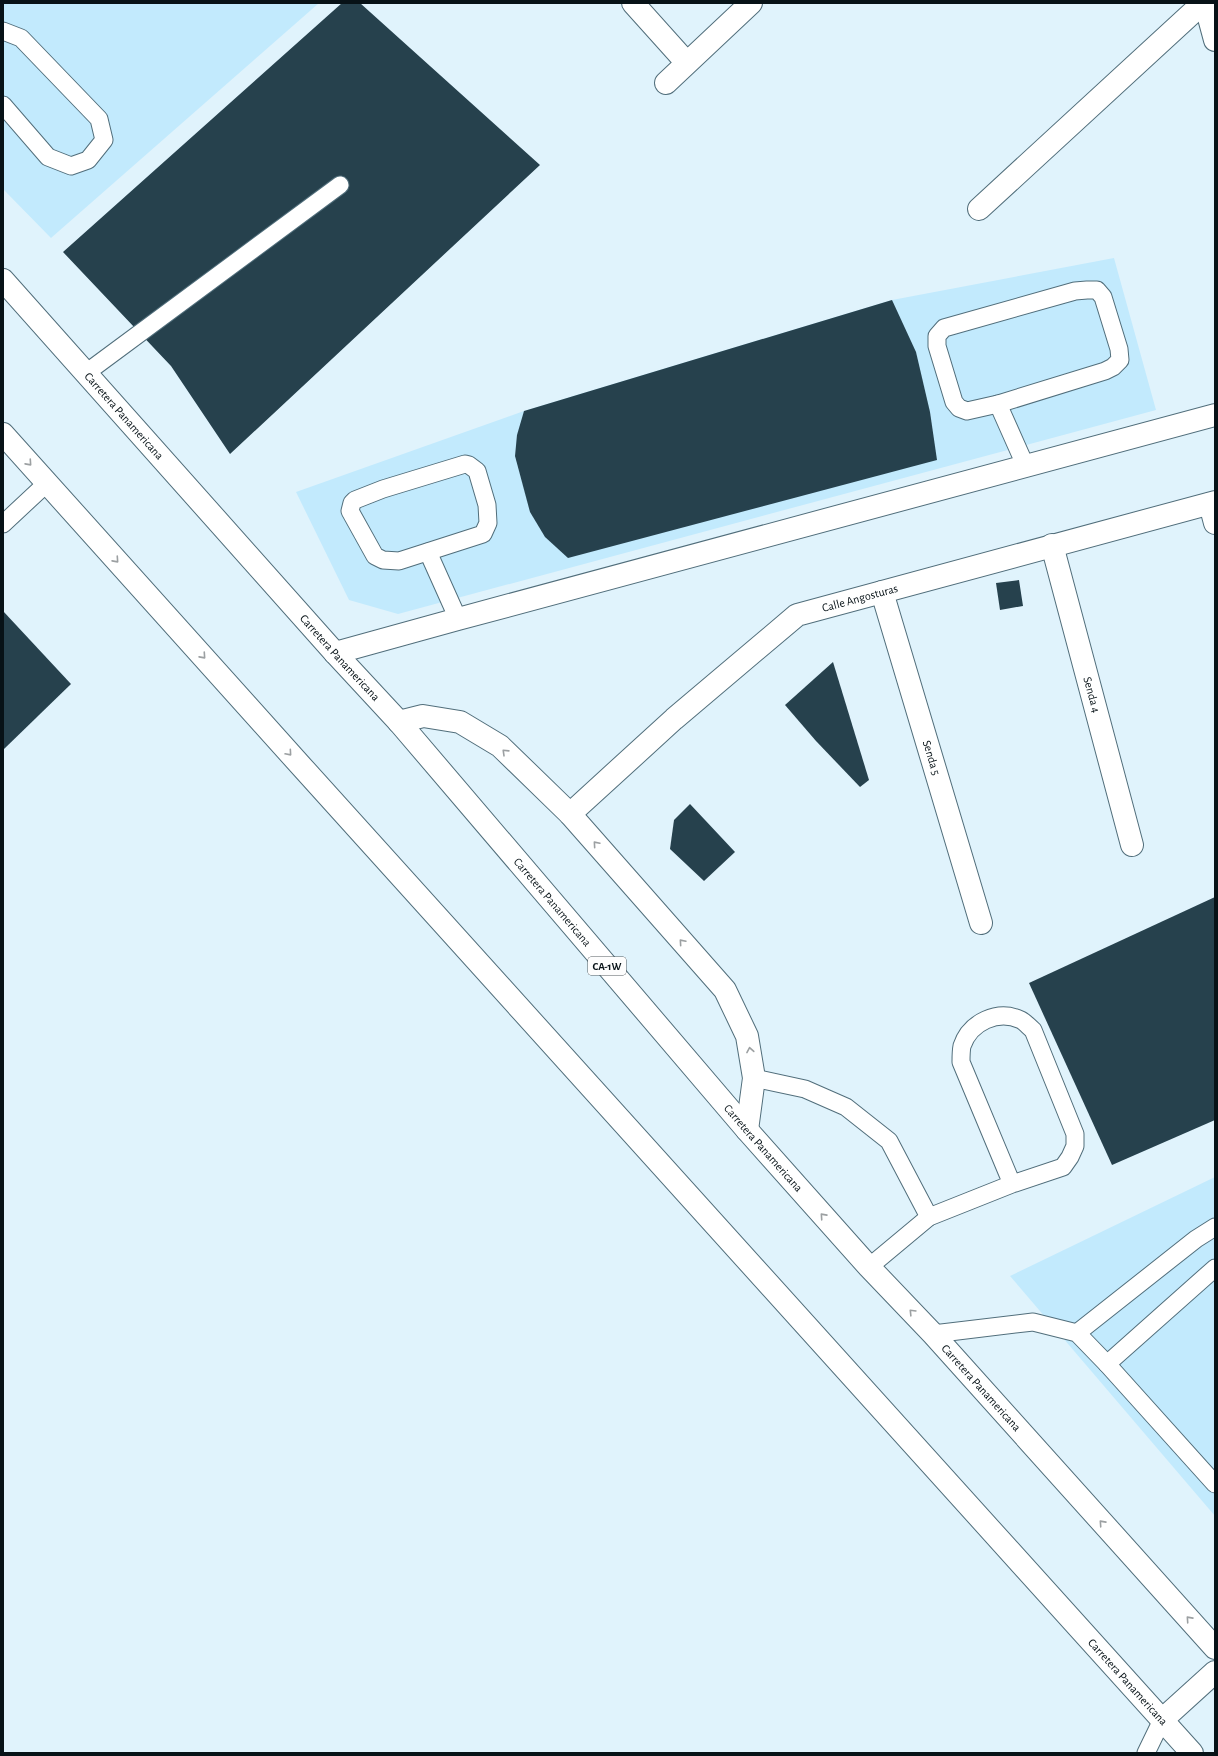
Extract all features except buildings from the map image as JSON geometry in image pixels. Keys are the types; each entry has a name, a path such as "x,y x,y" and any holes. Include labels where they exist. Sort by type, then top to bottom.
{"main road":[{"path":"633,3 686,62"},
{"path":"666,83 686,62 751,3"},
{"path":"979,209 1204,3 1215,40"},
{"name":"Carretera Panamericana","path":"3,280 335,653 399,722 746,1130 869,1267 933,1334 1215,1648"},
{"path":"335,653 1215,415"},
{"name":"Carretera Panamericana","path":"3,434 1192,1753"},
{"name":"Calle Angosturas","path":"570,814 674,719 798,615 1052,545 1213,510"},
{"name":"Senda 4","path":"1052,545 1132,845"},
{"name":"Senda 5","path":"882,592 982,923"},
{"path":"399,722 423,716 460,722 500,746 570,814 725,990 747,1036 754,1078 746,1130"},
{"path":"1162,1720 1215,1672"}],"lane":[{"path":"3,31 20,38 99,119 104,140 88,160 71,166 48,157 3,105"},
{"path":"86,373 340,185"},
{"path":"1097,290 1103,296 1119,349 1120,360 1105,371 998,404 967,411 959,408 954,402 937,346 937,336 944,328 1075,291 1097,290"},
{"path":"998,404 1026,467"},
{"path":"460,464 469,465 477,471 486,506 488,528 480,536 428,552 399,561 387,561 375,556 350,511 352,503 358,498 460,464"},
{"path":"3,524 47,483"},
{"path":"428,552 458,619"},
{"path":"869,1267 929,1217 1012,1184 1063,1167 1072,1152 1075,1134 1033,1030 1022,1020 1007,1016 992,1017 979,1023 968,1033 962,1047 961,1062 1012,1184"},
{"path":"754,1078 805,1089 846,1107 889,1141 929,1217"},
{"path":"1077,1333 1196,1239 1215,1227"},
{"path":"1108,1364 1215,1268"},
{"path":"933,1334 1033,1322 1077,1333 1108,1364 1215,1484"},
{"path":"1146,1753 1162,1720"}],"shaded area":[{"path":"3,3 319,3 51,238 3,189"},
{"path":"1114,258 1156,410 398,614 349,600 296,492 524,411 892,300"},
{"path":"1215,1177 1215,1516 1010,1276"}]}
